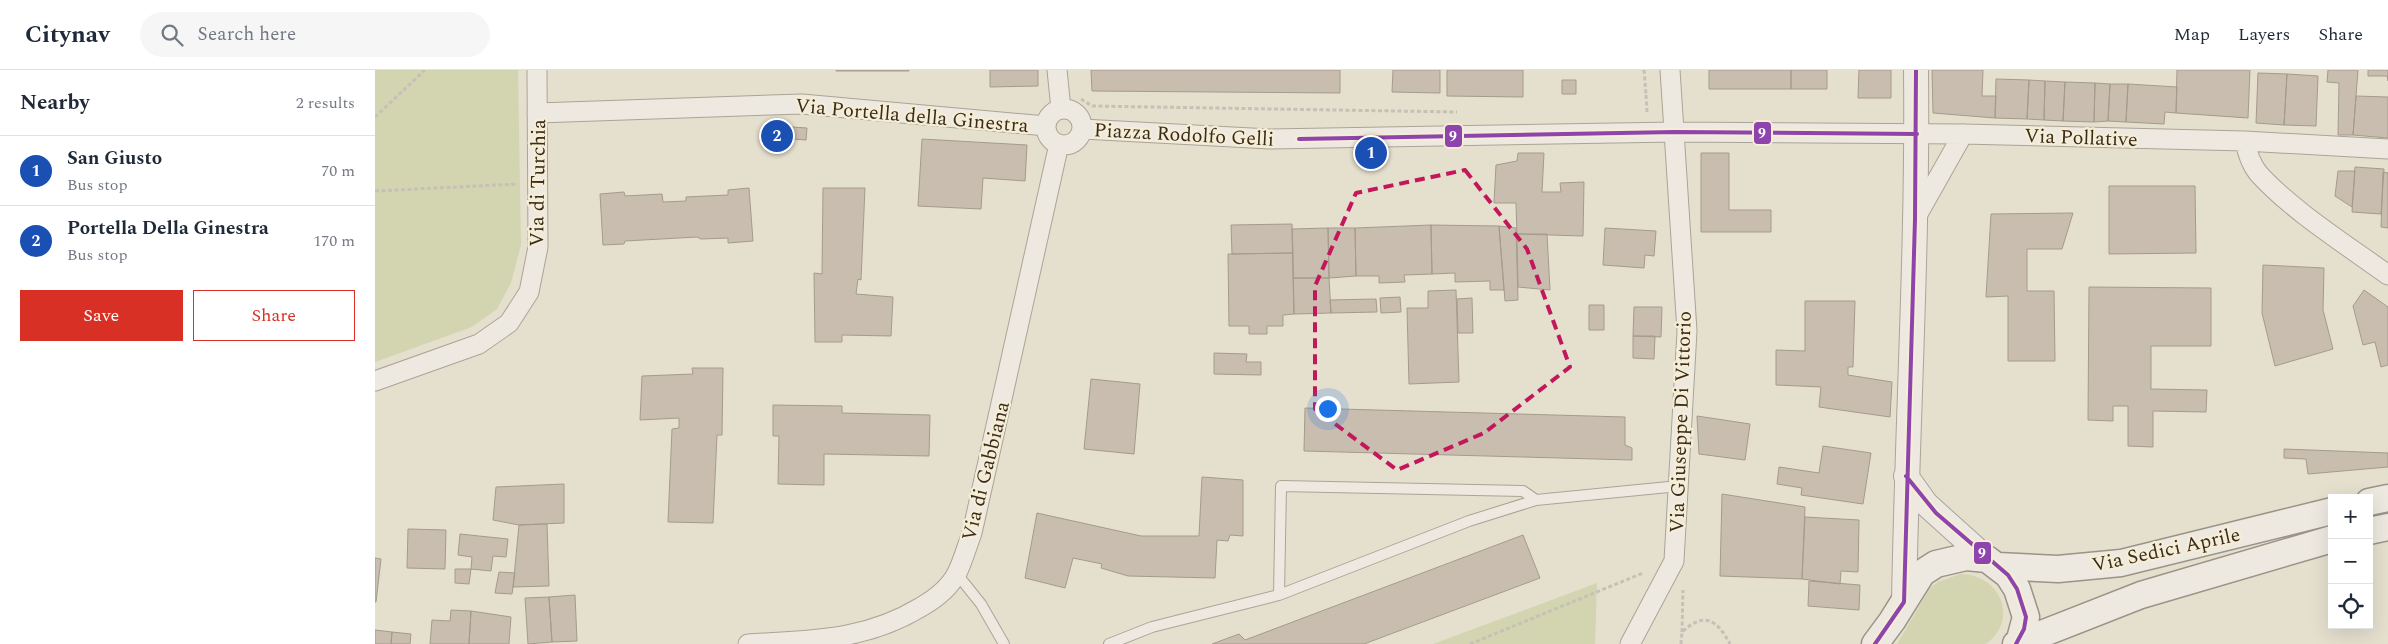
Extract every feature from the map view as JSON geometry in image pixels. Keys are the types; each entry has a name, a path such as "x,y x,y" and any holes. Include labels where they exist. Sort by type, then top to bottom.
{"main road":[{"path":"2373,501 2388,498"},
{"name":"Via Sedici Aprile","path":"1875,644 1905,602 1922,573 1936,564 1966,557 1992,563 2059,569 2121,563 2328,512"},
{"path":"2373,530 2388,526"},
{"name":"Via Sedici Aprile","path":"2017,643 2141,596 2328,540"},
{"path":"1992,563 2008,575 2022,601 2026,617 2017,643"}],"street":[{"name":"Via di Turchia","path":"375,381 479,344 509,323 529,292 538,247 537,70"},
{"path":"1057,70 1061,109"},
{"name":"Via Giuseppe Di Vittorio","path":"1630,644 1674,561 1687,331 1670,70"},
{"path":"1905,602 1906,476 1917,134 1916,70"},
{"name":"Via Portella della Ginestra","path":"537,113 802,104 1047,126"},
{"path":"1061,109 1075,112 1079,117 1082,129 1075,141 1069,144 1059,144 1051,139 1047,126 1052,114 1061,109"},
{"name":"Piazza Rodolfo Gelli","path":"1082,129 1270,139 1675,132 1917,134"},
{"name":"Via Pollative","path":"1917,134 2245,141 2388,149"},
{"path":"1915,219 1963,134"},
{"path":"2245,141 2248,155 2258,172 2295,205 2388,275"},
{"name":"Via di Gabbiana","path":"748,644 833,638 875,629 904,617 935,598 957,574 972,533 1059,144"},
{"path":"1906,476 1926,504 1992,563"}],"lane":[{"path":"1279,595 1281,486 1523,491 1536,500"},
{"path":"1109,644 1152,627 1279,595 1469,521 1536,500 1679,486"},
{"path":"957,574 981,604 1004,644"}],"path":[{"path":"375,117 425,70"},
{"path":"1646,95 1647,115"},
{"path":"1078,97 1092,106 1459,112"},
{"path":"375,191 538,182"},
{"path":"1470,644 1674,561"},
{"path":"1681,644 1682,632 1690,625 1704,620 1718,625 1730,644"}],"highlighted area":[{"path":"1465,170 1527,249 1570,367 1484,433 1397,470 1315,409 1315,286 1356,193"}],"green space":[{"path":"375,70 518,70 521,245 511,283 497,309 472,327 375,362"},
{"path":"1960,574 1974,576 1986,581 2001,600 2003,611 2002,623 1996,634 1986,644 1897,644 1930,588 1938,582"},
{"path":"1597,583 1595,644 1433,644"}],"building":[{"path":"909,70 909,71 836,71"},
{"path":"990,70 1038,70 1038,86 990,87"},
{"path":"1091,70 1340,70 1340,93 1092,91"},
{"path":"1393,70 1440,70 1440,93 1392,92"},
{"path":"1447,70 1523,70 1523,97 1447,96"},
{"path":"1709,70 1791,70 1791,89 1709,89"},
{"path":"1791,70 1827,70 1827,89 1791,89"},
{"path":"1859,70 1891,70 1891,98 1858,98"},
{"path":"1932,70 1983,70 1982,96 1996,96 1995,118 1933,113"},
{"path":"2177,70 2250,70 2248,118 2176,113"},
{"path":"2328,70 2358,70 2353,135 2338,135 2339,83 2327,82"},
{"path":"2368,70 2388,70 2388,81 2387,76 2368,76"},
{"path":"2258,73 2287,74 2284,125 2256,123"},
{"path":"2287,74 2318,76 2316,126 2284,125"},
{"path":"1996,79 2029,80 2027,119 1995,118"},
{"path":"1562,80 1576,80 1576,94 1562,94"},
{"path":"2029,80 2045,81 2044,120 2027,119"},
{"path":"2045,81 2065,82 2063,121 2044,120"},
{"path":"2065,82 2095,83 2094,122 2063,121"},
{"path":"2095,83 2110,84 2108,121 2094,122"},
{"path":"2110,84 2128,84 2126,122 2108,121"},
{"path":"2128,84 2177,87 2176,113 2165,112 2164,124 2126,122"},
{"path":"2356,96 2388,97 2388,138 2353,135"},
{"path":"792,127 807,128 806,140 792,139"},
{"path":"922,139 1027,145 1025,181 983,178 981,209 918,206"},
{"path":"1518,153 1544,153 1542,192 1561,192 1560,183 1584,182 1583,236 1517,234 1516,203 1494,203 1496,165 1517,161"},
{"path":"1701,153 1729,153 1729,210 1771,210 1771,232 1701,232"},
{"path":"2355,167 2384,169 2381,214 2352,212"},
{"path":"2338,171 2355,171 2352,207 2335,196"},
{"path":"2383,172 2388,173 2388,228 2381,227"},
{"path":"2109,186 2195,186 2196,253 2109,254"},
{"path":"749,188 753,241 728,243 728,238 701,239 697,237 625,241 624,244 603,245 600,194 624,192 625,196 662,194 663,202 686,201 686,197 728,195 728,190"},
{"path":"823,188 865,188 861,280 858,279 856,294 893,297 891,336 842,335 842,342 815,342 814,273 822,274"},
{"path":"2073,213 2062,249 2027,249 2027,291 2054,291 2055,361 2008,361 2008,296 1986,297 1991,214"},
{"path":"1292,224 1293,253 1232,254 1231,225"},
{"path":"1431,225 1499,226 1504,290 1490,290 1490,281 1455,282 1455,273 1432,274"},
{"path":"1431,225 1432,274 1404,275 1405,282 1379,283 1379,276 1356,276 1355,228"},
{"path":"1499,226 1516,228 1518,300 1505,301"},
{"path":"1328,228 1355,228 1356,276 1329,278"},
{"path":"1328,228 1329,278 1293,278 1292,229"},
{"path":"1605,228 1656,231 1654,256 1645,255 1644,268 1603,265"},
{"path":"1517,234 1547,234 1550,290 1518,287"},
{"path":"1293,253 1294,314 1283,315 1283,326 1267,326 1267,334 1249,334 1249,326 1229,326 1228,254"},
{"path":"2263,265 2324,268 2323,310 2333,349 2275,366 2262,313"},
{"path":"1293,278 1329,278 1331,313 1294,314"},
{"path":"2089,287 2211,288 2211,346 2151,346 2151,389 2207,390 2206,412 2153,411 2153,447 2128,446 2128,406 2113,406 2113,421 2088,420"},
{"path":"1456,290 1459,382 1409,384 1407,308 1428,308 1428,291"},
{"path":"2364,290 2388,307 2388,365 2381,367 2375,342 2363,345 2353,306"},
{"path":"1400,297 1401,312 1381,313 1380,298"},
{"path":"1472,298 1473,333 1458,333 1457,299"},
{"path":"1376,299 1377,312 1331,313 1330,300"},
{"path":"1805,301 1855,301 1853,367 1848,367 1848,375 1892,382 1890,417 1819,407 1821,387 1776,385 1776,350 1805,351"},
{"path":"1589,305 1604,305 1604,330 1589,330"},
{"path":"1634,307 1662,307 1661,337 1633,336"},
{"path":"1633,336 1655,336 1654,359 1633,358"},
{"path":"1214,353 1247,354 1246,362 1261,362 1261,375 1214,374"},
{"path":"692,368 723,368 722,435 717,435 713,523 668,522 672,429 679,428 679,418 640,420 642,376 693,374"},
{"path":"1091,379 1140,384 1134,454 1084,449"},
{"path":"773,405 842,406 842,413 930,415 929,456 824,454 824,485 778,484 779,436 773,436"},
{"path":"1305,408 1625,417 1625,445 1632,448 1632,460 1304,451"},
{"path":"1697,416 1750,424 1745,460 1699,454"},
{"path":"1823,446 1871,453 1863,504 1801,495 1802,488 1777,484 1779,467 1819,473"},
{"path":"2284,449 2388,453 2388,467 2308,474 2306,459 2284,458"},
{"path":"1202,477 1243,480 1243,536 1230,535 1228,541 1217,540 1215,578 1128,576 1101,568 1102,564 1073,558 1065,588 1025,578 1037,513 1141,536 1199,536"},
{"path":"564,484 564,523 519,525 493,520 496,487"},
{"path":"1722,494 1805,507 1802,579 1720,576"},
{"path":"1805,517 1859,520 1858,572 1841,571 1840,584 1802,579"},
{"path":"547,524 549,586 513,587 519,525"},
{"path":"408,529 446,530 445,569 407,568"},
{"path":"460,534 508,539 506,557 493,556 491,571 471,569 472,557 458,555"},
{"path":"1523,535 1540,578 1364,644 1212,644 1239,634 1245,640"},
{"path":"375,558 381,559 376,602 375,602"},
{"path":"455,569 471,569 469,584 455,583"},
{"path":"499,572 515,573 512,594 495,593"},
{"path":"1809,581 1860,585 1859,610 1808,606"},
{"path":"575,595 577,641 552,642 549,597"},
{"path":"549,597 552,642 528,644 525,598"},
{"path":"451,610 471,611 469,644 430,644 432,620 450,621"},
{"path":"471,611 511,617 509,644 469,644"},
{"path":"375,630 392,632 391,644 375,644"},
{"path":"392,632 411,634 410,644 391,644"}],"transit line":[{"name":"9","path":"1875,644 1904,602 1915,219 1916,70"},
{"name":"9","path":"1299,139 1675,132 1917,134"},
{"name":"9","path":"1906,476 1936,513 2008,575 2017,589 2026,617 2024,629 2016,644"}],"place":[{"name":"Portella Della Ginestra","path":"777,136"},
{"name":"San Giusto","path":"1371,153"}]}
